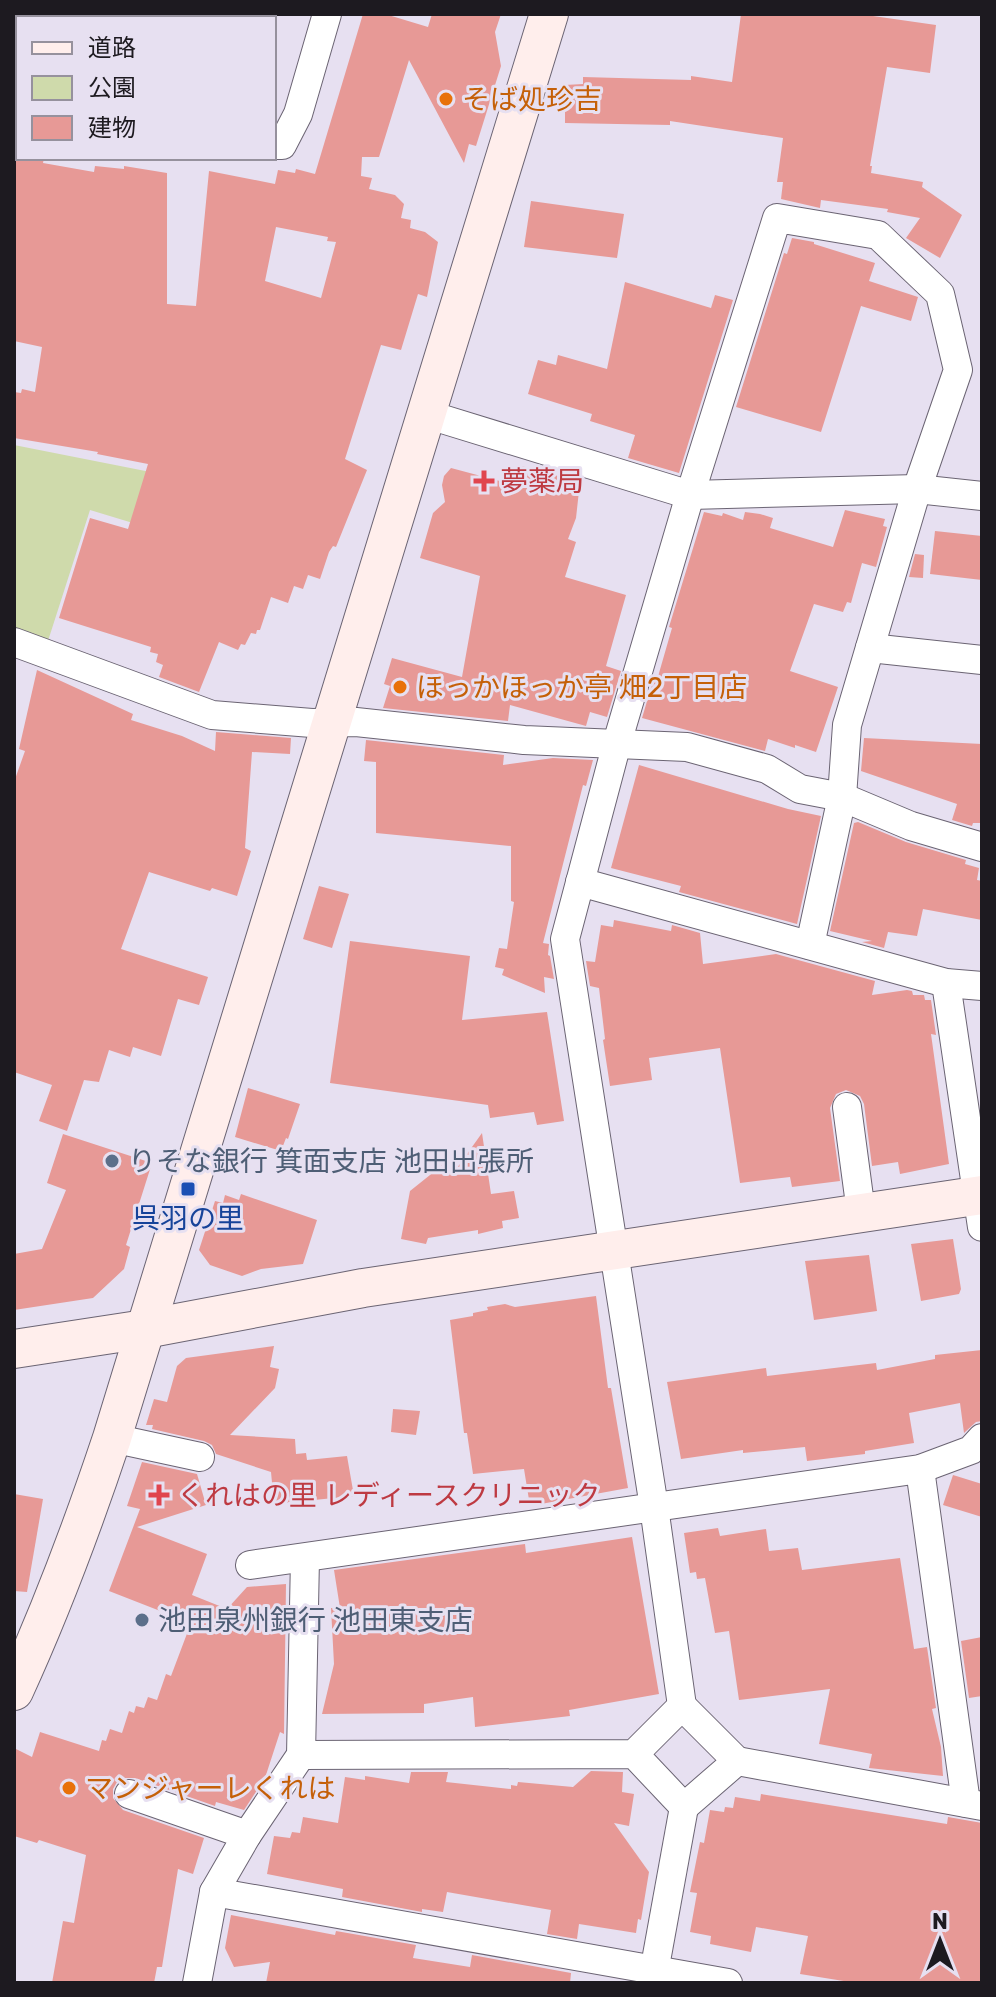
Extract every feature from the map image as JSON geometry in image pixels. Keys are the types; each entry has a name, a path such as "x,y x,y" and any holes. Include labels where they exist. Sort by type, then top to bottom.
{"street":[{"path":"276,145 282,145 298,114 327,14"},
{"path":"14,1691 77,1542 112,1438 549,14"},
{"path":"810,945 842,797 847,725 917,489 958,370 940,294 878,235 777,218 690,495 617,743 565,939 682,1706 737,1761 974,1804 920,1469"},
{"path":"426,414 690,495 917,489 982,496"},
{"path":"14,642 212,715 312,723 356,722 524,740 687,747 767,769 800,789 842,797 911,826 982,847"},
{"path":"870,648 982,660"},
{"path":"580,882 946,983 982,986"},
{"path":"14,1349 145,1329 363,1288 861,1212 980,1206 946,983"},
{"path":"847,1107 861,1212"},
{"path":"112,1438 200,1457"},
{"path":"250,1565 920,1469 971,1450 982,1438"},
{"path":"197,1983 214,1892 247,1835 301,1755 305,1558"},
{"path":"301,1755 634,1754 682,1706"},
{"path":"634,1754 684,1807"},
{"path":"653,1976 684,1807 737,1761"},
{"path":"129,1794 247,1835"},
{"path":"214,1892 653,1976 728,1983"}],"green space":[{"path":"14,445 196,481 179,537 90,510 47,644 14,633"}],"building":[{"path":"363,14 385,14 428,27 432,14 501,14 495,32 501,66 476,146 469,144 464,163 409,60 379,157 362,157 361,176 372,178 369,189 395,195 404,204 401,218 411,220 410,228 425,232 438,242 427,297 418,294 401,350 381,345 345,459 367,470 336,547 333,546 329,552 320,579 308,575 303,589 294,586 288,603 271,597 260,630 256,634 251,633 245,645 241,644 238,650 219,642 199,692 159,677 163,665 156,662 158,654 150,652 151,647 59,618 90,518 128,529 148,464 14,438 14,392 21,393 22,389 35,392 42,347 14,341 14,158 44,160 43,163 94,172 95,166 124,169 124,166 167,173 167,304 196,306 209,171 275,184 278,170 295,173 296,169 315,174","holes":["276,227 328,237 327,241 336,242 321,298 265,281"]},
{"path":"741,14 859,14 936,25 930,73 887,67 870,166 871,173 923,182 922,187 962,215 940,258 906,238 920,218 887,212 888,209 821,200 820,208 781,199 783,182 777,182 783,138 670,121 670,125 565,123 565,85 583,84 583,77 691,80 691,76 732,82"},
{"path":"531,201 624,214 617,258 524,247"},
{"path":"792,238 814,242 875,263 869,281 918,297 911,321 861,306 821,432 736,407 784,253 787,254"},
{"path":"625,282 711,308 715,295 733,300 679,473 628,458 635,435 590,421 592,414 528,394 538,360 556,365 558,355 607,369"},
{"path":"522,466 580,482 576,518 568,539 576,542 565,577 626,595 606,666 621,671 607,717 590,712 586,726 510,705 508,721 383,708 390,686 384,684 392,658 462,677 480,576 420,558 433,513 445,502 444,476 451,468 515,485"},
{"path":"845,510 885,519 883,526 887,527 876,567 862,563 851,603 847,602 843,612 814,604 790,671 838,687 816,752 768,739 765,751 642,718 653,681 657,680 672,628 669,627 704,512 722,516 723,513 743,520 745,512 760,514 773,518 770,528 833,547"},
{"path":"935,531 982,536 982,580 930,574"},
{"path":"915,554 924,555 923,578 909,577"},
{"path":"37,670 133,714 131,720 182,736 215,751 216,732 291,738 290,754 252,752 245,848 251,851 237,896 149,872 121,949 208,977 199,1005 178,999 161,1056 133,1047 130,1057 109,1050 99,1082 84,1080 67,1131 39,1121 52,1085 14,1072 14,782 25,751 19,749"},
{"path":"864,738 982,744 982,823 973,823 972,826 952,820 957,804 861,771"},
{"path":"366,740 504,755 503,765 553,758 593,760 586,786 583,785 543,943 549,944 548,955 554,979 544,977 545,993 502,975 504,969 495,967 499,948 507,949 514,902 511,901 511,846 376,833 376,762 364,761"},
{"path":"639,765 821,816 797,924 679,892 681,886 611,868"},
{"path":"854,823 906,842 966,860 965,864 979,868 977,880 982,881 982,920 923,909 917,936 888,932 884,948 862,942 872,941 830,931"},
{"path":"319,886 349,894 332,948 303,939"},
{"path":"614,920 671,931 672,925 700,933 703,964 776,954 875,981 872,995 907,990 931,1000 936,1035 931,1034 949,1164 900,1174 898,1162 872,1166 864,1104 860,1096 846,1090 836,1094 830,1108 840,1181 792,1187 790,1177 740,1183 720,1048 649,1058 652,1080 610,1086 599,988 590,986 586,961 595,962 601,925 613,927"},
{"path":"350,941 470,956 462,1020 547,1012 564,1121 537,1125 534,1112 490,1118 488,1105 330,1083"},
{"path":"248,1088 300,1104 281,1151 235,1137"},
{"path":"482,1133 491,1194 514,1191 519,1218 502,1221 503,1228 478,1234 478,1230 428,1238 426,1244 401,1239 410,1191 445,1163 452,1175"},
{"path":"63,1134 152,1163 126,1245 130,1247 124,1269 93,1298 14,1310 14,1254 42,1249 66,1190 47,1183"},
{"path":"241,1194 317,1220 303,1264 261,1269 242,1276 210,1265 199,1250 215,1201 223,1203 225,1195 239,1200"},
{"path":"953,1239 961,1289 959,1294 921,1301 911,1244"},
{"path":"869,1255 877,1311 814,1320 805,1261"},
{"path":"596,1296 608,1388 611,1388 628,1488 530,1506 524,1469 473,1474 467,1433 464,1433 450,1320 473,1316 473,1313 488,1310 487,1307 505,1304 515,1307"},
{"path":"274,1346 270,1367 279,1369 275,1388 230,1435 295,1439 296,1454 306,1453 307,1460 347,1456 354,1496 274,1504 271,1472 216,1454 212,1445 204,1441 146,1425 154,1399 167,1402 177,1366 186,1358"},
{"path":"982,1350 982,1421 976,1422 964,1433 960,1403 909,1413 914,1443 865,1451 865,1454 807,1461 805,1447 743,1453 743,1450 681,1459 667,1382 766,1368 767,1376 876,1363 877,1370 935,1359 935,1355"},
{"path":"393,1409 420,1411 416,1435 391,1432"},
{"path":"142,1462 197,1474 206,1505 137,1527 207,1554 192,1595 227,1609 247,1587 286,1584 284,1734 280,1732 265,1778 244,1810 216,1802 215,1806 135,1778 117,1782 113,1798 123,1810 204,1838 193,1874 178,1869 162,1967 157,1967 154,1983 52,1983 63,1921 74,1923 86,1855 39,1840 37,1843 14,1836 14,1748 32,1757 40,1732 99,1751 110,1729 122,1733 129,1711 134,1713 136,1706 144,1708 148,1697 157,1700 166,1674 171,1676 191,1623 109,1591 140,1509 127,1506"},
{"path":"953,1475 982,1484 982,1517 943,1505"},
{"path":"14,1494 43,1499 27,1592 14,1591"},
{"path":"718,1528 720,1536 766,1529 769,1551 798,1548 802,1570 900,1558 914,1649 927,1647 936,1708 932,1709 941,1747 943,1776 869,1768 872,1754 819,1744 830,1689 739,1700 729,1631 715,1633 705,1578 697,1579 696,1572 690,1573 684,1533"},
{"path":"632,1537 659,1694 569,1710 570,1716 475,1727 473,1697 424,1704 424,1713 322,1714 334,1664 331,1608 340,1608 334,1570 525,1544 526,1553"},
{"path":"982,1637 982,1696 969,1698 961,1641"},
{"path":"591,1771 623,1772 622,1792 634,1794 629,1826 614,1823 649,1872 636,1933 579,1924 577,1939 547,1934 551,1910 447,1892 443,1912 422,1909 422,1912 342,1897 343,1889 267,1874 274,1836 290,1838 292,1832 300,1833 303,1817 338,1823 345,1777 365,1780 365,1776 409,1783 411,1772 448,1772 446,1782 511,1789 511,1785 517,1786 518,1782 573,1787"},
{"path":"761,1794 947,1824 948,1817 982,1823 982,1983 856,1983 800,1974 808,1936 756,1927 751,1952 710,1944 711,1936 690,1932 697,1893 690,1892 710,1810 724,1812 725,1807 733,1808 735,1797 760,1801"},
{"path":"231,1915 335,1935 336,1931 416,1945 413,1958 470,1967 472,1955 571,1973 570,1983 266,1983 270,1962 234,1967 225,1948"}],"place":[{"name":"そば処珍吉","path":"446,99"},
{"name":"夢薬局","path":"484,481"},
{"name":"ほっかほっか亭 畑2丁目店","path":"400,687"},
{"name":"りそな銀行 箕面支店 池田出張所","path":"112,1161"},
{"name":"呉羽の里","path":"188,1189"},
{"name":"くれはの里 レディースクリニック","path":"159,1495"},
{"name":"池田泉州銀行 池田東支店","path":"142,1620"},
{"name":"マンジャーレくれは","path":"69,1788"}]}
